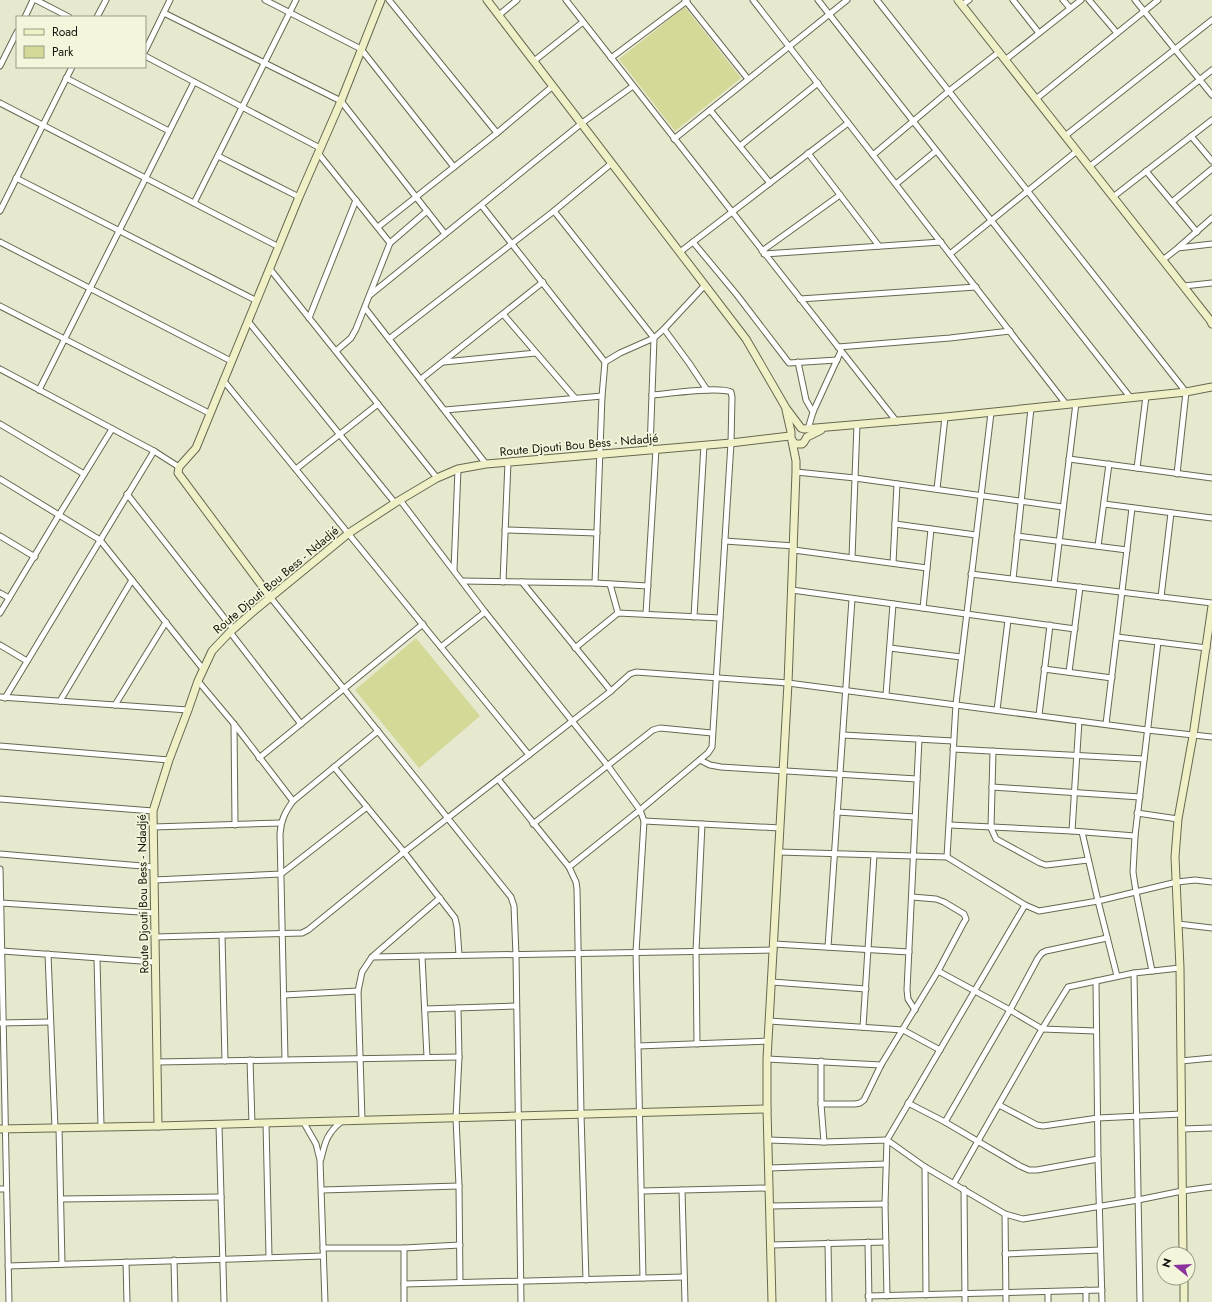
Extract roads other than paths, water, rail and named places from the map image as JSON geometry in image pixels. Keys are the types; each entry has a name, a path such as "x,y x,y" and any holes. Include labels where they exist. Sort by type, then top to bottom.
{"main road":[{"path":"271,598 178,473 179,467 196,448 209,413 299,197 341,101 381,0"},
{"path":"487,0 746,338 786,408 804,429 807,437"},
{"path":"960,3 1113,197 1164,259 1211,322"},
{"path":"791,436 795,428 804,429 897,422 1212,388"},
{"path":"772,1302 767,1109 768,1041 784,770 796,472 796,461 786,408"},
{"path":"796,461 802,444 807,437 829,427"},
{"path":"791,436 796,444 802,444"},
{"name":"Route Djouti Bou Bess - Ndadjé","path":"158,1126 153,811 169,760 198,681 212,651 255,610 349,533 397,501 437,478 458,469 486,464 731,443 791,436"},
{"path":"1183,1246 1180,968 1175,856 1178,820 1207,648 1212,606"},
{"path":"3,1129 304,1123 362,1120 767,1109"},
{"path":"1184,1286 1184,1302"}],"street":[{"path":"26,16 35,0 67,16"},
{"path":"98,16 106,0"},
{"path":"146,50 170,0"},
{"path":"265,0 361,49 454,167"},
{"path":"194,203 296,0"},
{"path":"390,0 497,132"},
{"path":"499,15 517,0"},
{"path":"566,0 897,422"},
{"path":"753,0 1066,404"},
{"path":"818,0 1130,397"},
{"path":"674,139 847,0"},
{"path":"877,0 1186,392 1177,474"},
{"path":"960,3 969,0"},
{"path":"1013,0 1039,33"},
{"path":"1063,0 1070,8"},
{"path":"1005,60 1081,0"},
{"path":"1089,0 1117,33"},
{"path":"1135,0 1212,95"},
{"path":"1036,99 1158,0"},
{"path":"611,58 686,1 748,79"},
{"path":"164,13 341,101 445,234"},
{"path":"1065,136 1212,20"},
{"path":"534,61 583,22"},
{"path":"0,66 16,34"},
{"path":"873,155 998,52"},
{"path":"146,57 242,107 319,150 390,243"},
{"path":"0,211 71,68"},
{"path":"1089,166 1212,70"},
{"path":"66,78 169,131"},
{"path":"39,390 194,82"},
{"path":"740,146 818,83"},
{"path":"378,227 553,86"},
{"path":"370,295 482,206 582,123 633,86"},
{"path":"0,103 279,247"},
{"path":"710,110 770,183"},
{"path":"1113,197 1212,120"},
{"path":"680,252 848,123"},
{"path":"1192,136 1212,160"},
{"path":"896,184 936,151"},
{"path":"950,254 1077,151"},
{"path":"808,153 879,246"},
{"path":"218,156 299,197"},
{"path":"389,339 554,211 612,162"},
{"path":"1172,202 1212,169"},
{"path":"1146,171 1197,232"},
{"path":"16,178 256,302"},
{"path":"763,252 840,194"},
{"path":"309,318 356,200"},
{"path":"482,206 605,362 602,396 595,583"},
{"path":"336,351 354,334 390,243 427,211"},
{"path":"554,211 654,338 652,395 653,450 646,614"},
{"path":"1164,259 1212,218"},
{"path":"0,242 231,361"},
{"path":"692,242 737,295 789,363 837,360"},
{"path":"763,252 941,242"},
{"path":"1178,248 1212,244"},
{"path":"270,269 437,478"},
{"path":"421,379 542,282"},
{"path":"1184,286 1212,283"},
{"path":"605,362 620,353 654,338 705,285"},
{"path":"800,299 976,287"},
{"path":"0,306 209,413"},
{"path":"365,308 486,464"},
{"path":"503,314 575,398"},
{"path":"248,321 454,570 485,612 608,766 640,810 644,821 636,952 643,1278"},
{"path":"664,329 689,363 706,390"},
{"path":"839,349 1010,331"},
{"path":"804,429 837,360 839,349"},
{"path":"443,362 536,353"},
{"path":"798,362 806,400 813,412"},
{"path":"0,368 154,451 179,467"},
{"path":"223,380 529,755"},
{"path":"569,867 700,760 710,751 712,747 731,443 732,397 731,392 728,390 706,390 652,395"},
{"path":"445,410 602,396"},
{"path":"1137,468 1146,396"},
{"path":"1054,584 1076,403"},
{"path":"296,469 378,404"},
{"path":"1012,579 1032,408"},
{"path":"948,858 956,704 990,412"},
{"path":"937,489 945,417"},
{"path":"0,424 84,474"},
{"path":"852,558 857,424"},
{"path":"0,614 59,514 112,429"},
{"path":"694,617 704,445"},
{"path":"2,697 27,661 154,451"},
{"path":"1069,459 1212,478"},
{"path":"503,582 508,462"},
{"path":"1098,546 1109,464"},
{"path":"454,570 458,469"},
{"path":"796,472 855,478 1063,507"},
{"path":"0,479 100,540 204,669"},
{"path":"893,564 897,484"},
{"path":"128,494 232,631 300,724"},
{"path":"1104,504 1212,518"},
{"path":"1106,724 1132,508"},
{"path":"1161,597 1171,513"},
{"path":"895,524 976,535"},
{"path":"923,608 932,529"},
{"path":"505,530 597,533"},
{"path":"0,536 35,557"},
{"path":"1017,536 1127,550"},
{"path":"725,541 794,548 852,558 927,568"},
{"path":"971,574 1212,603"},
{"path":"60,701 132,580"},
{"path":"462,581 595,583 648,586"},
{"path":"522,582 611,691"},
{"path":"610,584 618,613"},
{"path":"1069,672 1080,587"},
{"path":"792,590 1075,629"},
{"path":"0,593 9,598"},
{"path":"271,598 511,897 514,906 516,955 521,1302"},
{"path":"828,947 852,598"},
{"path":"886,695 893,604"},
{"path":"441,647 485,612"},
{"path":"575,648 618,613 720,618"},
{"path":"997,710 1008,620"},
{"path":"115,705 166,622"},
{"path":"259,758 423,624"},
{"path":"1039,715 1050,625"},
{"path":"1116,637 1207,648"},
{"path":"1152,971 1133,872 1135,836 1158,642"},
{"path":"0,645 27,661"},
{"path":"890,648 961,657"},
{"path":"1044,669 1112,678"},
{"path":"155,937 302,933 308,930 404,852 611,691 630,674 636,672 788,683 1193,736 1212,737"},
{"path":"198,681 234,724 293,801"},
{"path":"2,697 188,710"},
{"path":"1072,831 1079,721"},
{"path":"234,724 235,825"},
{"path":"533,824 653,730 660,728 712,733"},
{"path":"285,1059 281,823 286,811 293,801 378,730"},
{"path":"842,735 954,741"},
{"path":"915,1010 908,999 907,994 919,739"},
{"path":"0,746 169,760"},
{"path":"953,749 1144,759"},
{"path":"992,751 991,828 996,839 1046,865 1088,860"},
{"path":"700,760 715,766 917,779"},
{"path":"334,767 404,852 455,918 457,923 459,955"},
{"path":"498,779 569,867 576,882 586,1280"},
{"path":"992,787 1140,797"},
{"path":"0,799 153,811"},
{"path":"154,880 281,874 366,807"},
{"path":"837,812 915,816"},
{"path":"1138,813 1178,820"},
{"path":"644,821 780,828"},
{"path":"153,828 281,823"},
{"path":"697,1044 696,951 702,824"},
{"path":"950,825 1072,831 1135,836"},
{"path":"1082,832 1117,976"},
{"path":"779,852 948,858 1025,905 1039,911 1098,901 1177,882 1194,880 1212,882"},
{"path":"0,854 154,867"},
{"path":"863,1027 874,855"},
{"path":"0,869 3,1129 9,1302"},
{"path":"821,1104 860,1103 864,1100 881,1065 938,971 964,924 966,918 964,914 944,902 936,899 912,897"},
{"path":"362,1120 358,991 362,972 372,957 440,898"},
{"path":"1,903 154,913"},
{"path":"887,1296 885,1204 887,1140 1025,905"},
{"path":"1178,924 1212,928"},
{"path":"222,935 225,1061"},
{"path":"945,1122 1042,953 1107,938"},
{"path":"372,957 696,951 774,947 828,947 909,952"},
{"path":"2,951 155,962"},
{"path":"48,954 50,1022 61,1199 62,1264"},
{"path":"422,956 427,1057"},
{"path":"97,958 101,1127"},
{"path":"954,1183 1042,1029 1068,987 1134,973 1180,968"},
{"path":"938,971 1042,1029 1096,1031"},
{"path":"1134,973 1140,1302"},
{"path":"1096,981 1098,1159 1102,1302"},
{"path":"772,982 866,989"},
{"path":"284,994 358,991"},
{"path":"425,1009 516,1006"},
{"path":"458,1008 459,1057 456,1118 459,1186 460,1282"},
{"path":"770,1021 903,1030 940,1050"},
{"path":"2,1023 50,1022"},
{"path":"638,1046 768,1041"},
{"path":"157,1062 459,1057"},
{"path":"1181,1061 1212,1058"},
{"path":"768,1059 881,1065"},
{"path":"250,1060 252,1124"},
{"path":"821,1062 821,1104 824,1142"},
{"path":"908,1103 945,1122 1029,1170 1037,1170 1098,1159"},
{"path":"999,1105 1037,1125 1043,1126 1098,1118 1182,1114"},
{"path":"320,1160 329,1134 342,1121"},
{"path":"266,1123 269,1257"},
{"path":"304,1123 316,1144 320,1160 325,1302"},
{"path":"219,1125 224,1302"},
{"path":"1182,1129 1212,1128"},
{"path":"769,1140 824,1142 887,1140 925,1166 1005,1214 1023,1219 1212,1187"},
{"path":"769,1168 886,1164"},
{"path":"925,1166 926,1295"},
{"path":"322,1190 459,1186"},
{"path":"642,1191 769,1188"},
{"path":"0,1189 6,1189"},
{"path":"964,1189 965,1302"},
{"path":"682,1190 684,1302"},
{"path":"61,1199 221,1197"},
{"path":"770,1206 885,1204"},
{"path":"1005,1214 1006,1302"},
{"path":"868,1242 869,1299 887,1296 1102,1290"},
{"path":"770,1245 886,1242"},
{"path":"828,1243 829,1302"},
{"path":"323,1248 404,1248 460,1245"},
{"path":"404,1248 404,1302"},
{"path":"1005,1254 1100,1250"},
{"path":"8,1266 323,1256"},
{"path":"174,1260 175,1302"},
{"path":"126,1262 127,1302"},
{"path":"404,1284 684,1277"},
{"path":"1086,1290 1086,1302"},
{"path":"1048,1292 1048,1302"}]}
